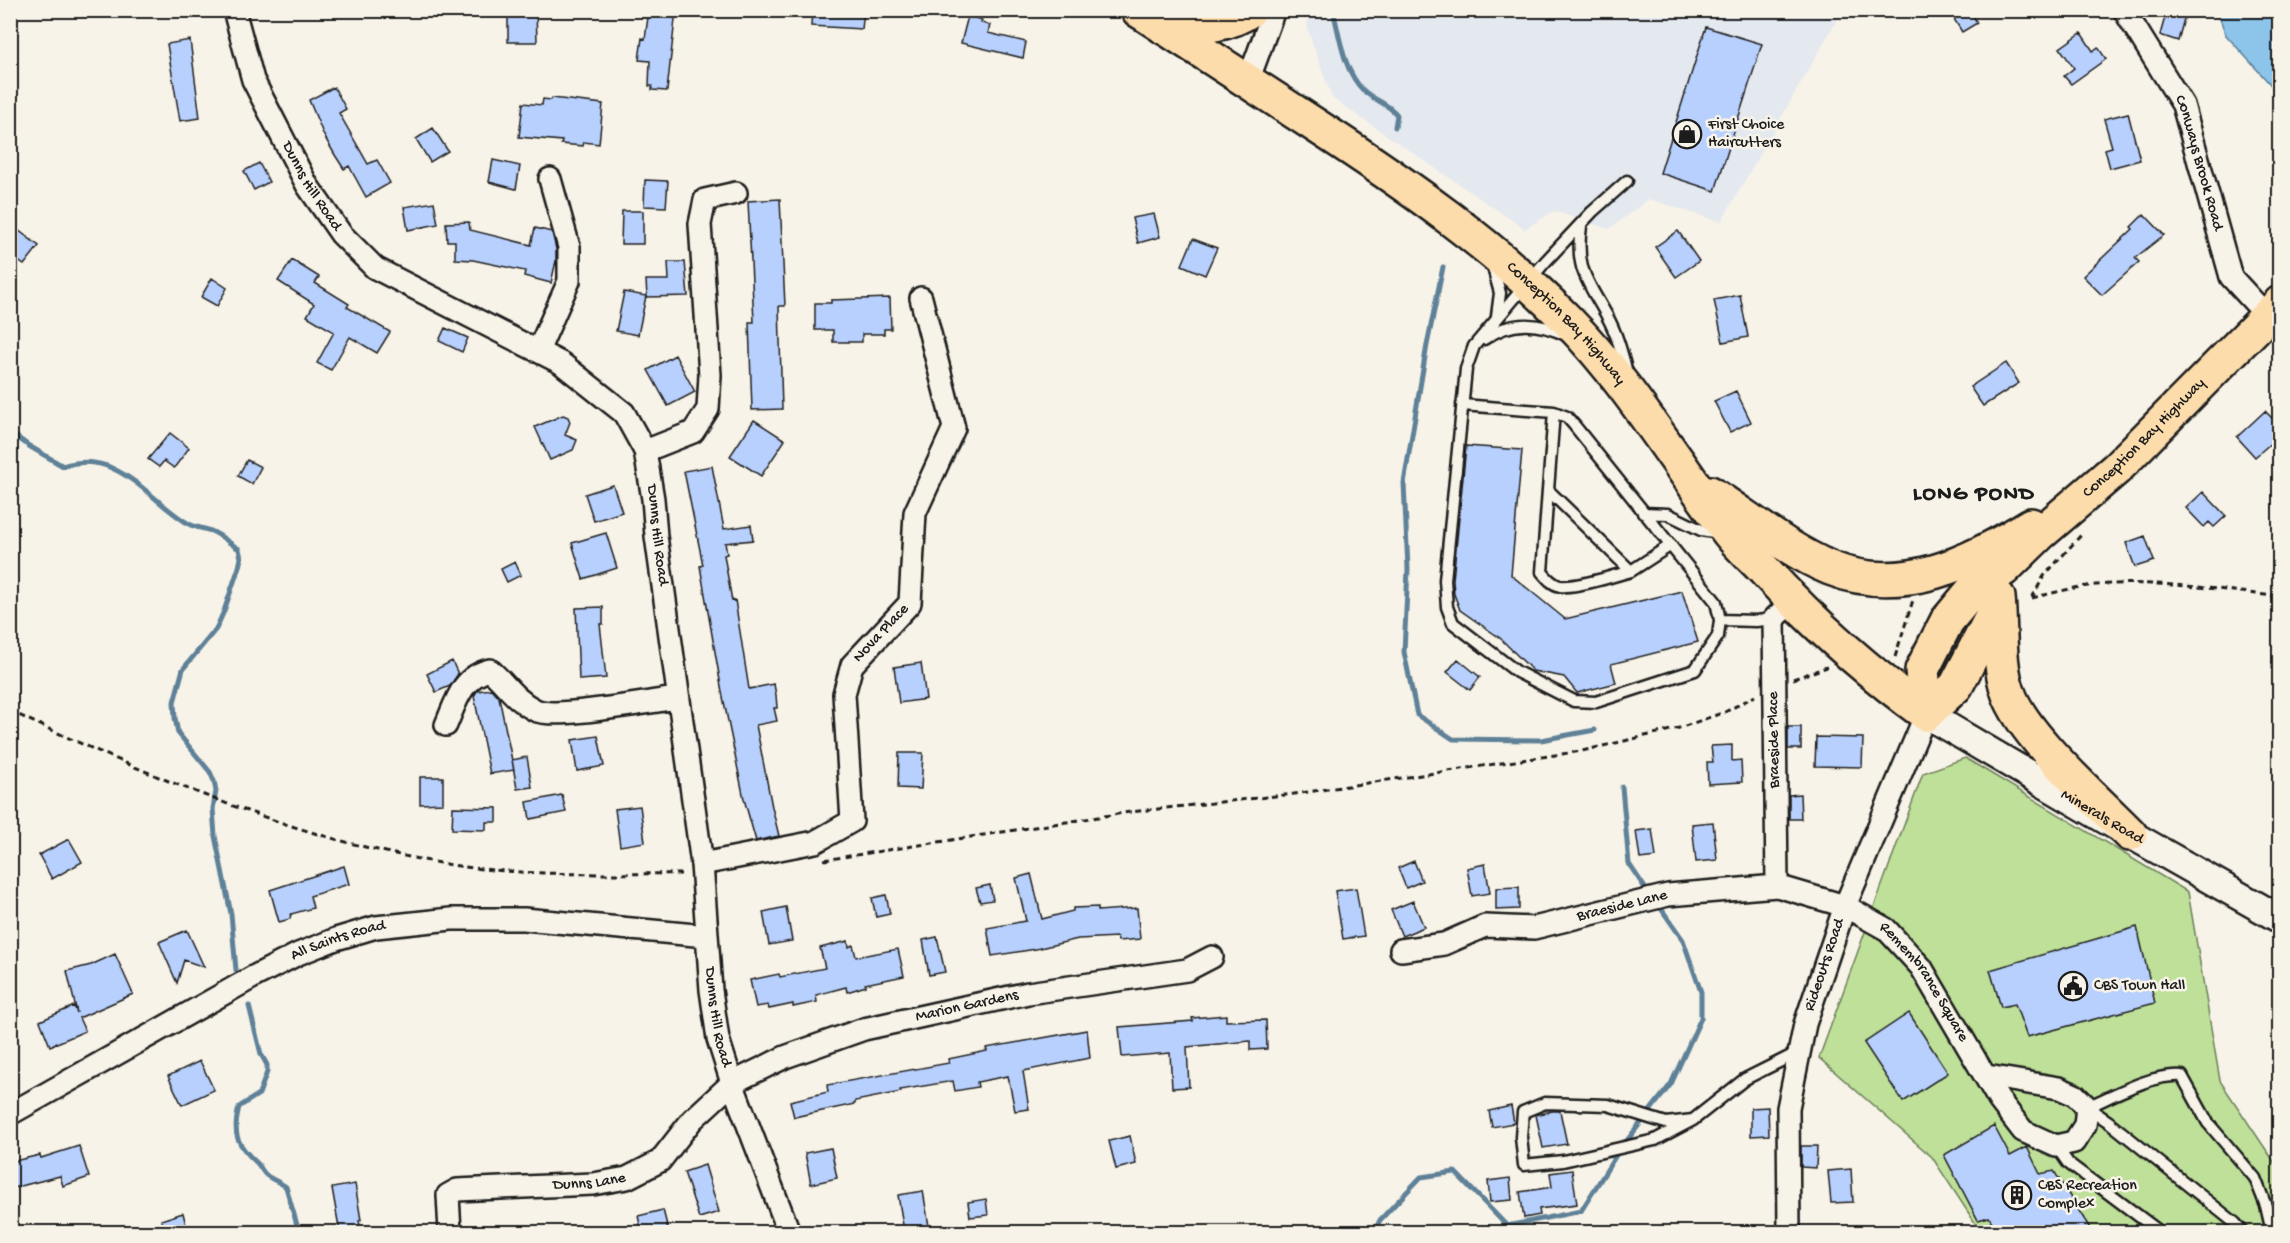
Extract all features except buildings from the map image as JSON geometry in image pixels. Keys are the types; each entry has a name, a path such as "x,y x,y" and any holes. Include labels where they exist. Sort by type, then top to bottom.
{"main road":[{"name":"Conception Bay Highway","path":"1138,10 1371,162 1478,240 1527,281 1593,349 1635,402 1783,610 1926,714 1956,686 1992,617 2001,583 2041,532 2117,468 2274,309"},
{"path":"1165,28 1228,22 1250,10"},
{"path":"1694,483 1808,557 1853,576 1883,579 1913,577 1977,557 2098,482"},
{"path":"2001,583 2001,656 2008,692 2019,715 2045,747 2130,834"}],"street":[{"name":"Dunns Hill Road","path":"234,10 254,80 308,186 341,234 375,268 561,363 624,413 645,451 702,869 706,936 718,1039 732,1083 789,1233"},
{"path":"1248,81 1274,10"},
{"name":"Conways Brook Road","path":"2124,10 2183,105 2231,277 2274,309"},
{"path":"537,351 569,281 569,247 550,179"},
{"path":"645,451 693,432 708,409 710,375 700,224 705,200 736,193"},
{"name":"Nova Place","path":"702,869 815,842 852,821 844,694 852,665 910,603 915,513 954,428 921,298"},
{"name":"Braeside Place","path":"1777,886 1775,686 1783,610"},
{"path":"446,725 465,684 479,673 490,670 502,680 513,696 537,711 564,713 678,698"},
{"name":"Minerals Road","path":"1926,714 2130,834 2280,918"},
{"name":"Rideouts Road","path":"1789,1233 1788,1108 1805,1024 1845,906 1926,714"},
{"name":"Braeside Lane","path":"1401,950 1444,944 1485,926 1534,928 1668,895 1777,886 1845,906"},
{"name":"Remembrance Square","path":"1845,906 1886,929 1921,968 1987,1076 1999,1100 2023,1131 2056,1146"},
{"name":"All Saints Road","path":"10,1114 255,976 326,943 376,927 451,919 524,919 706,936"},
{"name":"Marion Gardens","path":"732,1083 785,1057 864,1029 1028,993 1187,970 1212,957"},
{"path":"1987,1076 2058,1089 2075,1095 2086,1107 2085,1125 2074,1142 2056,1146"},
{"name":"Dunns Lane","path":"450,1233 448,1195 457,1190 593,1184 627,1178 660,1161 692,1120 732,1083"}],"lane":[{"path":"1462,405 1554,412 1567,417 1716,602 1720,620 1718,636 1695,670 1596,702 1575,701 1517,672 1453,623 1447,607 1445,580 1462,405 1466,369 1474,346 1527,281 1599,205 1627,181"},
{"path":"1581,226 1578,252 1585,279 1607,317 1621,348 1635,402"},
{"path":"1478,240 1495,268 1500,293 1496,318"},
{"path":"1474,346 1499,329 1517,325 1535,325 1561,333 1593,349"},
{"path":"1554,412 1542,572 1550,581 1561,586 1585,583 1630,572 1671,545"},
{"path":"1548,490 1630,572"},
{"path":"1643,513 1668,514 1701,530 1731,534"},
{"path":"1720,620 1756,621 1783,610"},
{"path":"1693,1120 1666,1123 1608,1105 1545,1103 1523,1112 1521,1137 1524,1165 1563,1161 1655,1140 1693,1120 1745,1078 1799,1052"},
{"path":"2086,1107 2145,1083 2172,1076 2182,1076 2208,1123 2255,1178 2266,1206 2272,1233"},
{"path":"2086,1107 2208,1201 2235,1223 2243,1233"},
{"path":"2056,1146 2067,1163 2160,1233"}],"path":[{"path":"2032,598 2084,587 2120,584 2198,588 2280,597"},
{"path":"817,861 1130,812 1293,794 1582,751 1679,728 1725,712 1775,686 1809,672 1829,667"},
{"path":"10,711 223,804 343,840 452,865 530,872 702,869"}],"shaded area":[{"path":"1307,11 1842,11 1721,222 1649,199 1609,229 1554,211 1525,229 1332,98 1308,30"}],"green space":[{"path":"1965,758 2188,892 2220,1081 2279,1169 2279,1232 1981,1232 1932,1157 1819,1058 1923,773"}],"water":[{"path":"2217,11 2279,11 2279,101 2270,84 2226,35"},
{"path":"2279,158 2280,244 2276,245 2277,168"}],"waterway":[{"path":"1333,10 1343,53 1351,73 1363,90 1397,115 1395,127"},
{"path":"1443,267 1427,345 1404,483 1408,569 1404,652 1417,715 1453,739 1541,740 1595,730"},
{"path":"10,432 63,466 83,462 100,464 116,470 189,524 215,533 239,549 241,558 239,567 224,611 216,629 183,669 174,702 178,733 210,772 214,781 216,791 213,809 215,836 231,914 236,970"},
{"path":"1622,787 1629,864 1647,891"},
{"path":"1374,1232 1380,1220 1421,1177 1455,1172 1507,1226 1581,1211 1618,1152 1671,1084 1701,1018 1701,992 1683,940 1660,907"},
{"path":"249,1006 261,1054 267,1065 267,1072 259,1094 239,1107 236,1132 245,1151 265,1174 286,1187 299,1232"}],"place":[{"name":"First Choice Haircutters","path":"1687,134"},
{"name":"CBS Town Hall","path":"2073,986"},
{"name":"CBS Recreation Complex","path":"2017,1195"}],"district":[{"name":"LONG POND","path":"1974,495"}]}
